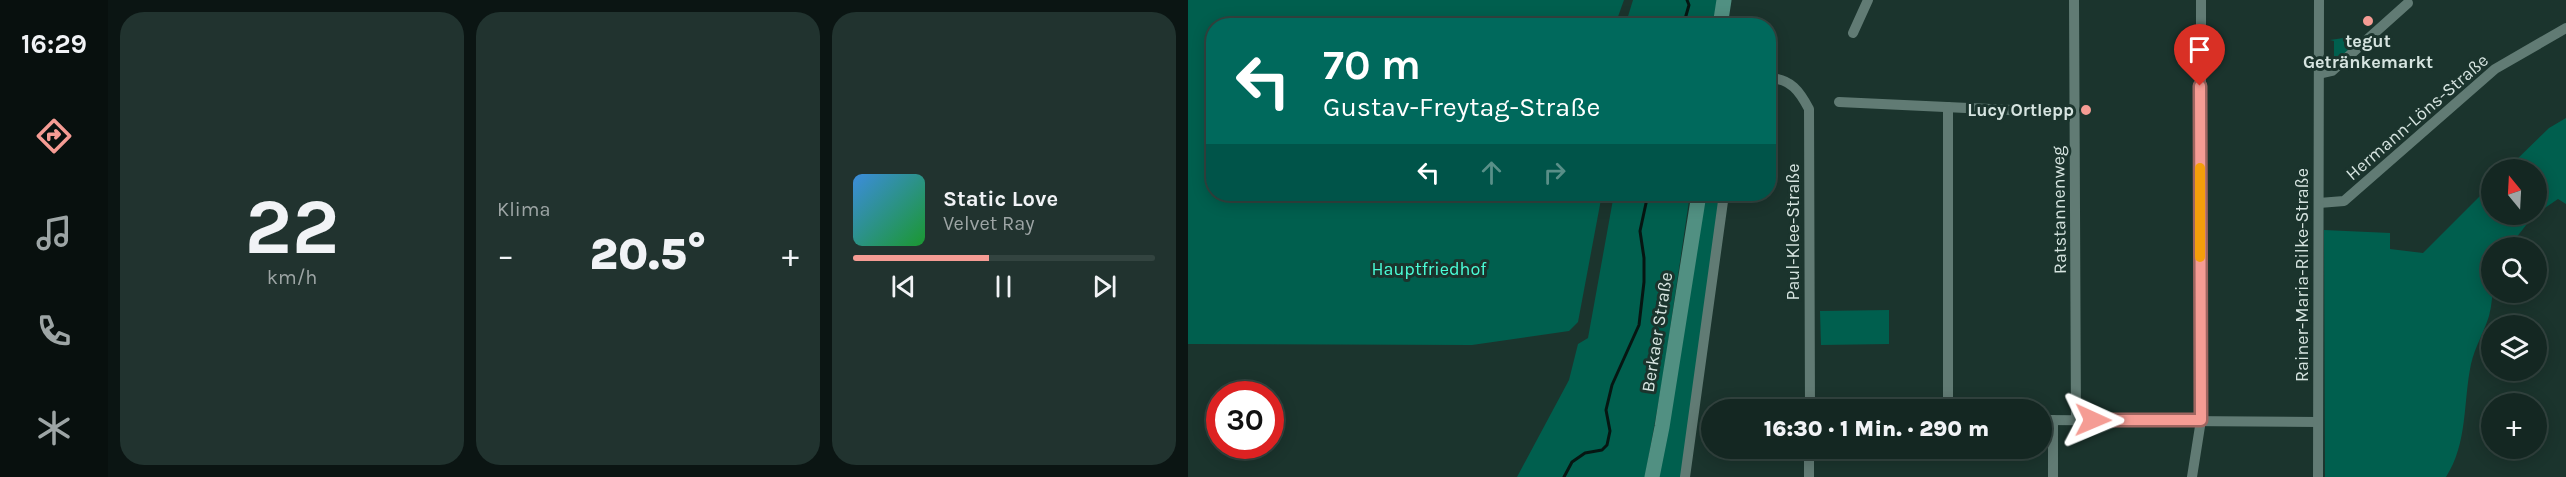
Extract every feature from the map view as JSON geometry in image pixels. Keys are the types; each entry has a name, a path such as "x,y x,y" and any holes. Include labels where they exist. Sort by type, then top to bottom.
{"main road":[{"path":"1721,18 1724,0"},
{"name":"Berkaer Straße","path":"1652,477 1662,428 1698,201"}],"street":[{"path":"1853,33 1868,0"},
{"name":"Ratstannenweg","path":"2074,0 2076,420"},
{"path":"2192,477 2201,420 2200,0"},
{"name":"Rainer-Maria-Rilke-Straße","path":"2318,477 2319,0"},
{"path":"2319,74 2332,71 2408,3"},
{"name":"Hermann-Löns-Straße","path":"2319,203 2344,201 2496,69 2566,28"},
{"name":"Paul-Klee-Straße","path":"1776,78 1792,84 1809,110 1810,399"},
{"path":"1839,102 2074,113"},
{"path":"1948,107 1948,399"},
{"path":"1685,477 1723,201"},
{"path":"2053,477 2053,420 2318,422"},
{"path":"1809,459 1809,477"}],"green space":[{"name":"Hauptfriedhof","path":"1188,0 1624,0 1618,18 1206,18 1206,201 1601,201 1578,322 1569,331 1472,345 1188,344"},
{"path":"1633,0 1717,0 1714,18 1627,18"},
{"path":"2357,36 2362,38 2334,66 2327,66 2326,61 2334,60 2334,41 2330,40"},
{"path":"2566,118 2566,204 2558,199 2547,206 2547,159 2517,159 2549,128"},
{"path":"2481,195 2481,225 2526,225 2517,237 2481,237 2481,303 2492,303 2489,315 2481,315 2481,337 2471,364 2464,422 2453,464 2446,477 2325,477 2324,230 2390,233 2390,249 2423,253"},
{"path":"1613,201 1689,201 1663,377 1645,477 1517,477 1569,380 1578,344 1588,338"},
{"path":"1704,201 1720,201 1682,477 1657,477"},
{"path":"1889,310 1889,344 1821,345 1820,311"}],"waterway":[{"path":"1685,18 1689,5 1687,0"},
{"path":"1564,477 1572,462 1585,453 1602,450 1607,445 1610,431 1606,410 1612,385 1639,325 1644,282 1644,258 1640,231 1646,201"}],"slow traffic":[{"path":"2200,168 2200,257"}],"place":[{"name":"tegut Getränkemarkt","path":"2368,21"},
{"name":"Lucy Ortlepp","path":"2086,110"}],"route":[{"path":"2093,420 2201,420 2200,86"}]}
